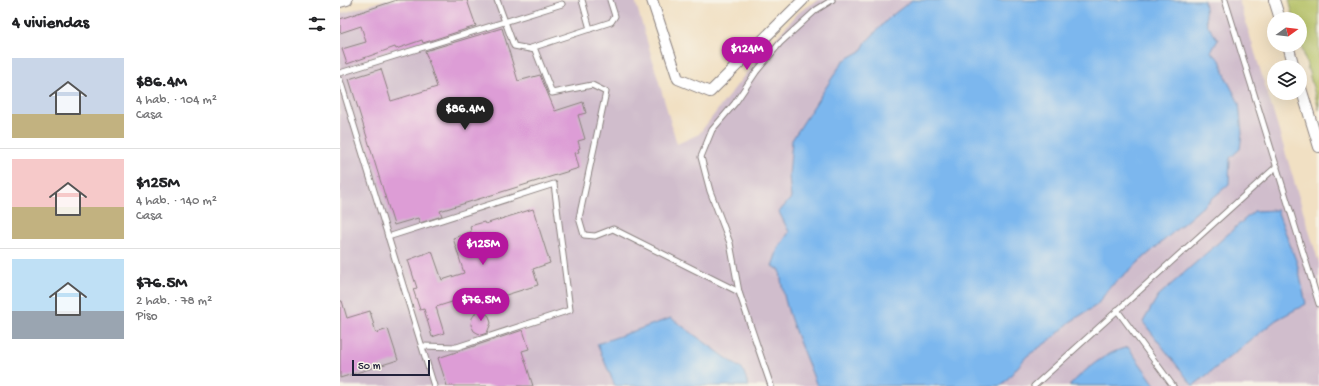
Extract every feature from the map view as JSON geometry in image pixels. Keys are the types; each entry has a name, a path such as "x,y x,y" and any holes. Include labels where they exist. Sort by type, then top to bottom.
{"street":[{"path":"340,2 347,0"},
{"path":"652,0 678,79 710,92 803,0"},
{"path":"1274,0 1278,12"},
{"path":"1305,100 1319,147"}],"lane":[{"path":"497,0 514,46 531,48 614,20 615,16 610,0"},
{"path":"582,0 590,29"},
{"path":"771,386 739,292 730,243 710,191 701,157 712,130 735,103 756,72 780,44 816,10 832,0"},
{"path":"1225,0 1319,304"},
{"path":"340,73 562,4"},
{"path":"531,48 535,50 552,93 592,85 606,92 579,218 584,235 595,236 613,229 739,292"},
{"path":"340,80 434,386"},
{"path":"1034,386 1277,166"},
{"path":"388,237 554,184 570,310 457,347 422,346"},
{"path":"1117,310 1173,386"}],"shaded area":[{"path":"385,0 635,0 677,144 699,134 754,63 799,12 818,0 1239,0 1267,92 1267,100 1269,100 1319,263 1319,386 340,386 340,14"}],"green space":[{"path":"1289,0 1319,0 1319,110 1307,66 1307,60 1305,60 1303,52 1307,52 1307,12 1292,12"}],"water":[{"path":"912,0 1204,0 1207,24 1218,40 1211,52 1220,60 1227,80 1239,103 1242,133 1240,149 1230,158 1229,184 1110,287 1097,305 1070,322 1053,338 1027,356 1004,383 999,386 817,386 789,315 780,270 772,266 778,249 789,232 779,212 791,198 789,176 792,140 843,61 861,51 866,42 890,17"},
{"path":"1277,210 1297,263 1306,304 1276,320 1193,386 1143,322 1158,296 1254,211"},
{"path":"671,318 743,370 749,386 615,386 597,344"},
{"path":"1128,347 1156,386 1069,386 1103,357"}],"building":[{"path":"397,0 467,0 476,26 423,43 422,40 396,49 395,47 347,64 342,49 366,42 361,26 340,33 340,19"},
{"path":"502,28 518,81 540,75 555,111 583,102 586,113 578,115 585,139 578,141 580,148 578,149 579,152 575,153 579,168 440,211 442,216 420,223 418,218 394,225 349,79 381,69 391,101 437,87 425,51"},
{"path":"533,209 550,263 533,269 538,285 474,305 471,296 436,307 444,333 432,337 424,309 420,310 413,289 417,288 408,260 432,251 442,280 464,273 453,238 471,232 470,226 484,222 485,224"},
{"path":"340,301 342,301 347,318 370,311 376,333 388,329 398,360 340,378"},
{"path":"479,308 489,316 491,323 487,333 481,335 474,331 471,325 472,318"},
{"path":"523,330 529,349 522,351 533,386 447,386 438,358"}]}
